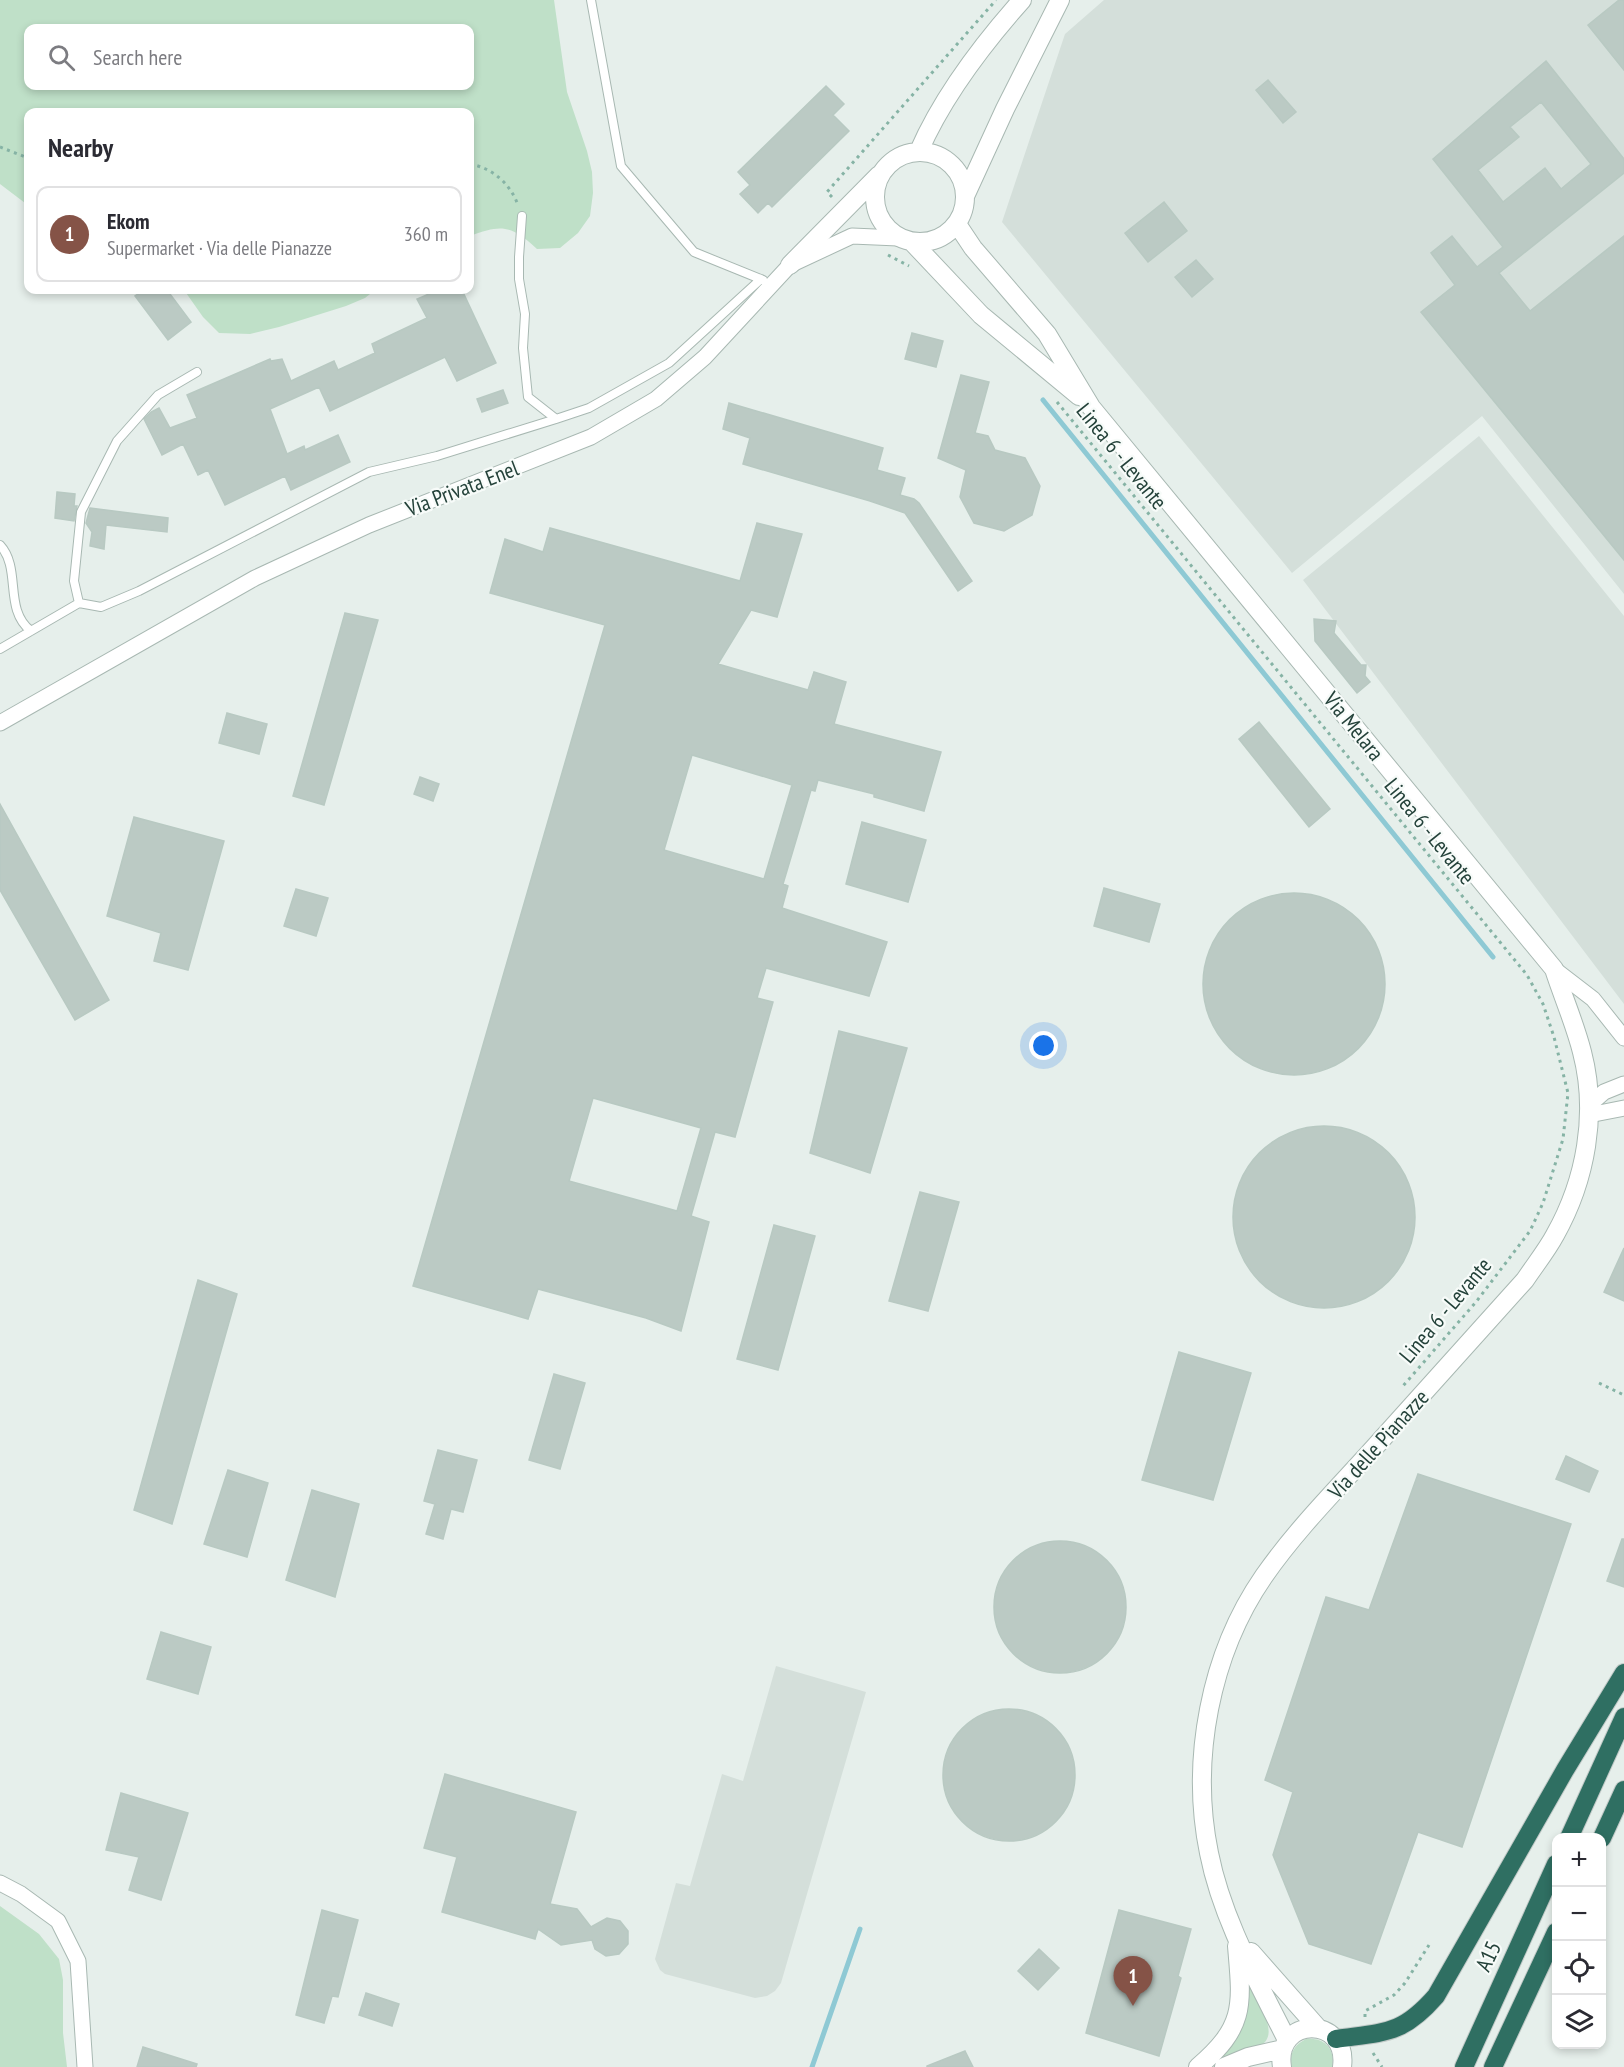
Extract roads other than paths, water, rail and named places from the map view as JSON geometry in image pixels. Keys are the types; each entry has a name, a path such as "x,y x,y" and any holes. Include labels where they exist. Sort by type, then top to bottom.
{"highway":[{"path":"1336,2039 1392,2031 1422,2013 1436,1996 1565,1770 1624,1672"},
{"path":"1571,1833 1624,1717"},
{"path":"1604,1833 1624,1790"},
{"name":"A15","path":"1464,2067 1552,1875"},
{"path":"1493,2067 1553,1941"}],"street":[{"path":"919,151 927,132 961,77 1022,0"},
{"path":"906,241 938,240 957,224 964,210 966,194 1005,109 1060,0"},
{"path":"790,265 890,162 904,154 919,151 936,154 951,163 962,177 966,194"},
{"path":"880,174 874,192 876,210 884,226 906,241 981,315 1091,407"},
{"path":"957,224 973,248 1047,334 1091,407"},
{"name":"Via Privata Enel","path":"0,723 255,578 369,525 591,437 656,399 705,357 767,281 790,265 852,236 906,241"},
{"name":"Via Melara","path":"1091,407 1554,969 1593,999 1624,1038"},
{"name":"Via delle Pianazze","path":"1285,2044 1236,1935 1217,1886 1209,1853 1203,1798 1203,1755 1212,1694 1227,1647 1246,1606 1264,1576 1302,1528 1525,1280 1556,1234 1574,1194 1585,1154 1589,1111 1583,1053 1554,969"},
{"path":"1589,1111 1604,1092 1624,1084"},
{"path":"1589,1111 1624,1108"},
{"path":"0,1883 21,1894 58,1921 78,1961 85,2067"},
{"name":"Via delle Pianazze","path":"1236,1935 1318,2028 1336,2039"},
{"name":"Via delle Pianazze","path":"1198,2067 1218,2050 1233,2029 1241,1996 1236,1935"},
{"path":"1224,2067 1285,2044 1301,2030 1318,2028"},
{"path":"1336,2039 1346,2064"},
{"path":"1282,2067 1285,2044"}],"lane":[{"path":"0,649 79,603 101,607 139,591 369,472 437,456 589,408 669,363 767,281 694,252 621,166 591,0"},
{"path":"522,216 519,279 525,314 523,348 528,397 556,419"},
{"path":"79,603 74,581 81,512 117,441 158,395 197,372"},
{"path":"0,545 5,550 10,567 15,606 20,620 31,631"}],"waterway":[{"path":"1043,400 1493,957"},
{"path":"812,2067 860,1929"}],"place":[{"name":"Ekom","path":"1133,2006"}]}
